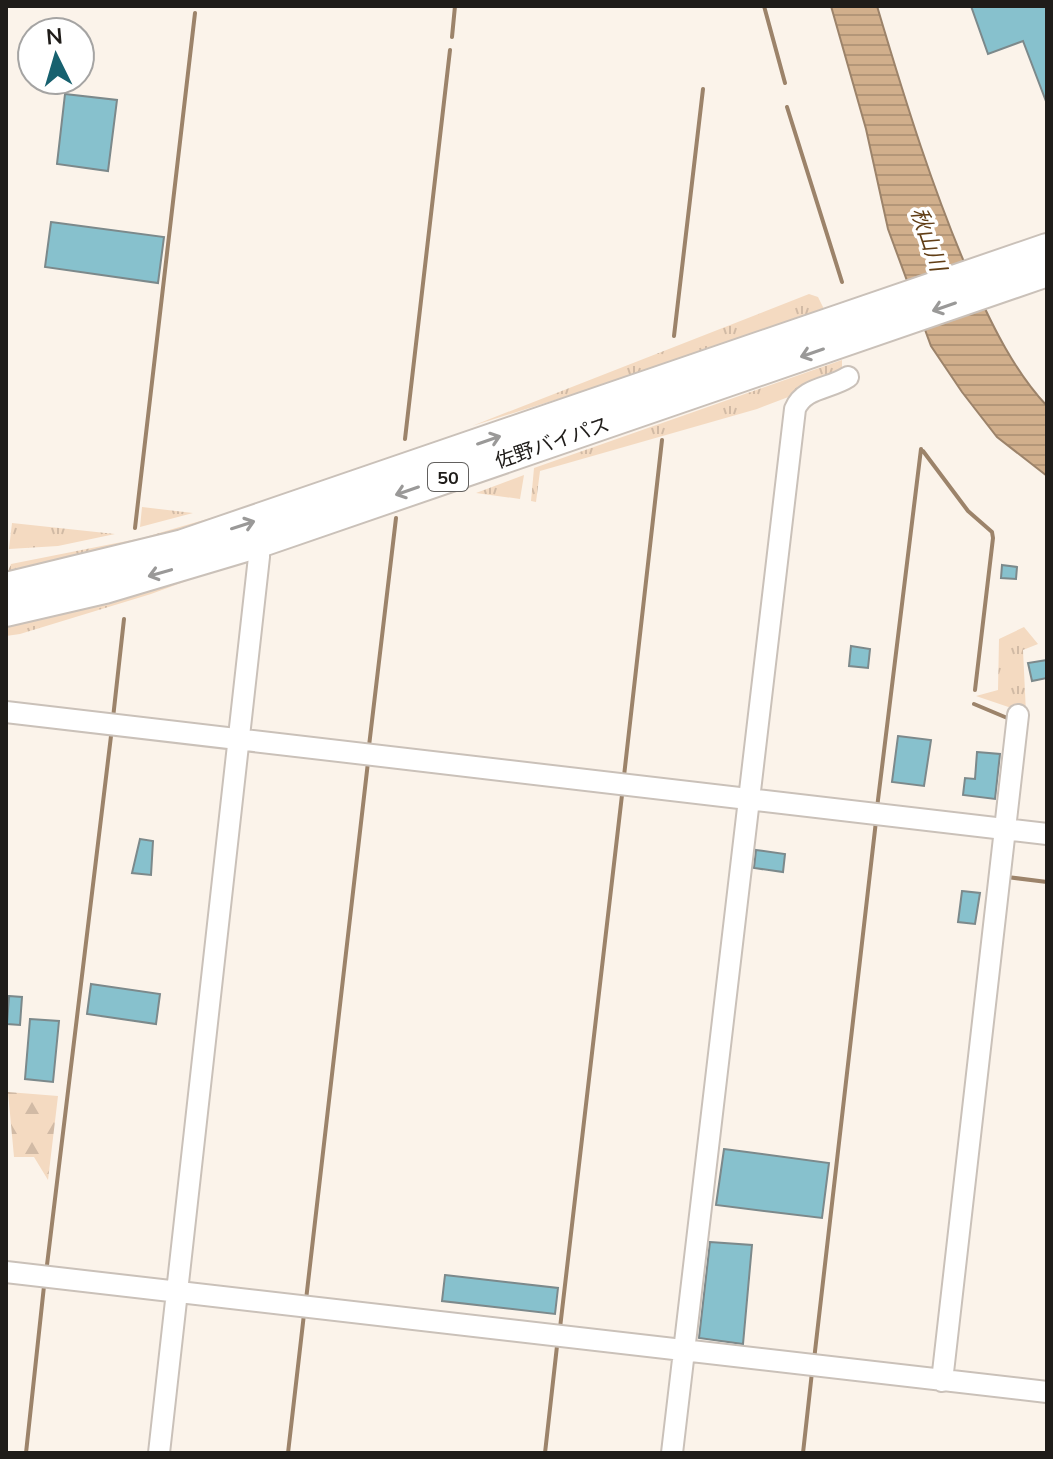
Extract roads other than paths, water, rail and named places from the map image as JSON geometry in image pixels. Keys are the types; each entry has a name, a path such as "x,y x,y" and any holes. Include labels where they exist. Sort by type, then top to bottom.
{"highway":[{"name":"佐野バイパス","path":"6,611 105,588 259,542 999,276 1047,249"},
{"name":"佐野バイパス","path":"999,276 1047,271"},
{"name":"佐野バイパス","path":"6,588 183,545 883,317"}],"street":[{"path":"672,1453 795,409 801,397 848,377"},
{"path":"159,1453 240,741 259,542"},
{"path":"6,712 1047,834"},
{"path":"942,1381 1018,715"},
{"path":"6,1272 1047,1392"}],"water":[{"name":"秋山川","path":"831,6 877,6 921,147 959,251 1006,348 1047,406 1047,476 997,437 931,346 888,229 866,129"}],"waterway":[{"path":"452,37 455,6"},
{"path":"764,6 785,83"},
{"path":"135,528 195,13"},
{"path":"405,439 450,50"},
{"path":"674,336 703,89"},
{"path":"787,107 842,282"},
{"path":"624,776 662,440"},
{"path":"877,808 921,449"},
{"path":"923,451 968,511 992,532 975,690"},
{"path":"369,746 396,518"},
{"path":"113,718 124,619"},
{"path":"974,704 1012,720"},
{"path":"47,1265 111,736"},
{"path":"306,1300 368,762"},
{"path":"560,1328 622,795"},
{"path":"814,1360 876,821"},
{"path":"1007,877 1047,882"},
{"path":"26,1453 44,1286"},
{"path":"288,1453 304,1314"},
{"path":"545,1453 557,1346"},
{"path":"803,1453 812,1372"}]}
